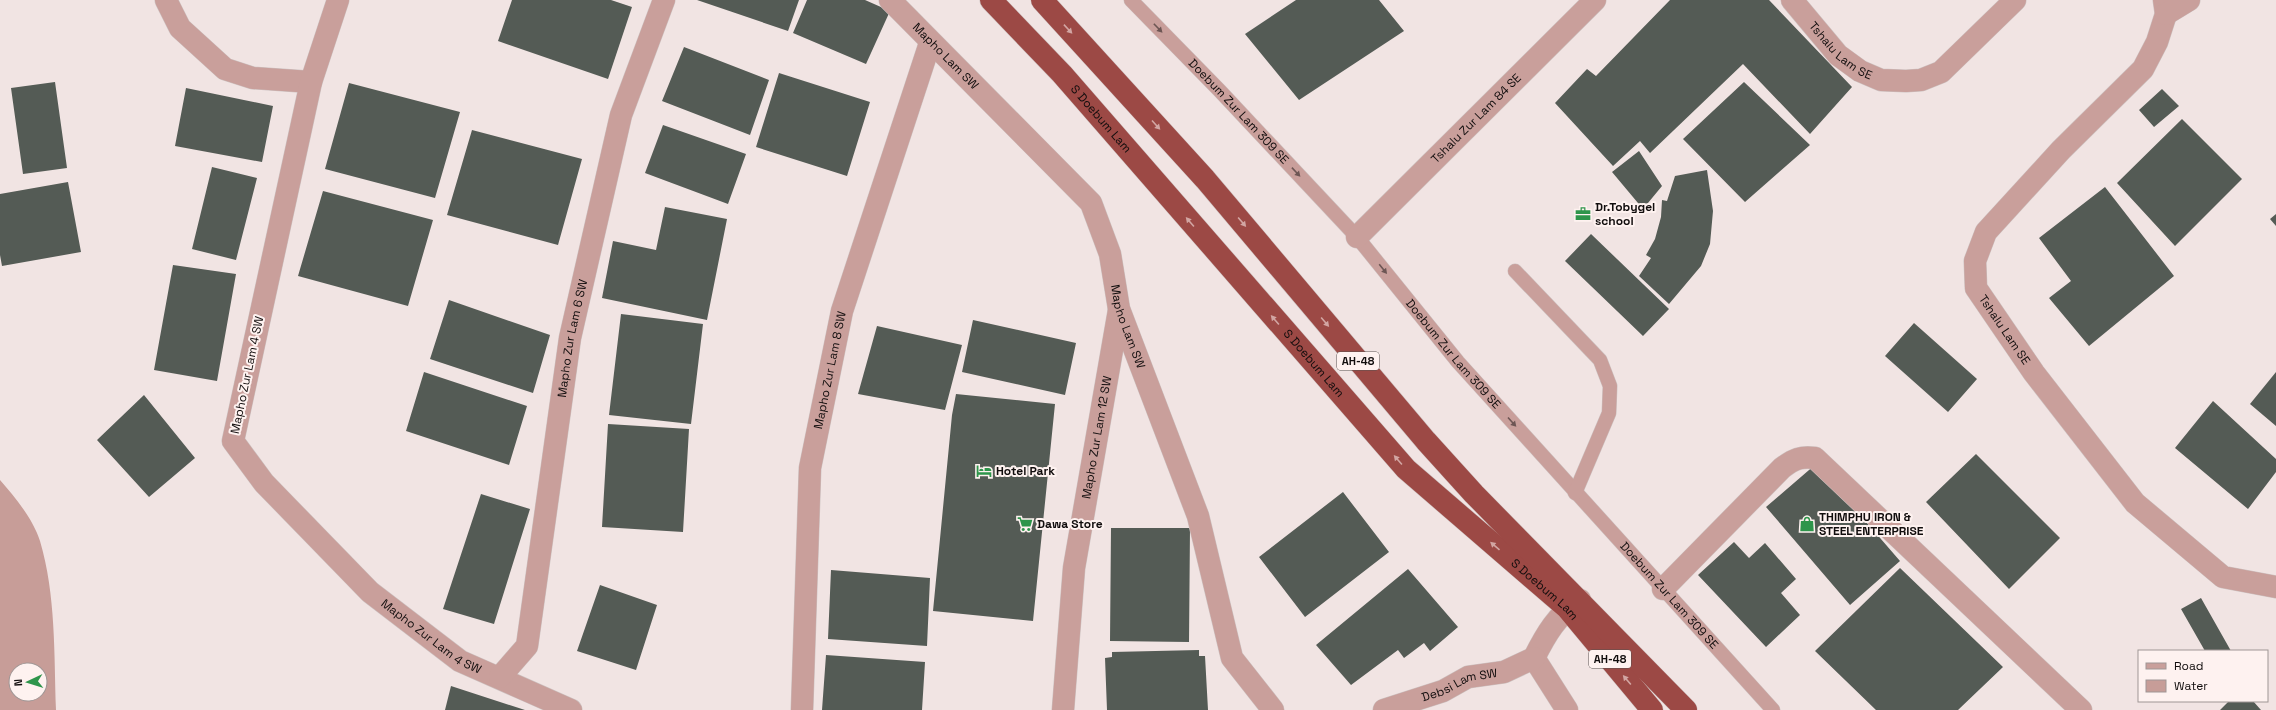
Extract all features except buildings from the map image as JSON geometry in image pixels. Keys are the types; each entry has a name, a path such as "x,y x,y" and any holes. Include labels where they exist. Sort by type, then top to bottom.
{"highway":[{"name":"S Doebum Lam","path":"991,0 1062,74 1406,469 1574,604 1652,710"},
{"name":"S Doebum Lam","path":"1042,0 1205,179 1426,442 1574,604 1686,710"}],"street":[{"path":"166,0 180,28 225,69 252,78 311,82"},
{"name":"Mapho Zur Lam 4 SW","path":"338,0 311,82 233,442 264,483 370,592 460,661 500,677 571,710"},
{"name":"Mapho Zur Lam 6 SW","path":"500,677 527,646 570,338 621,115 664,0"},
{"name":"Mapho Lam SW","path":"890,0 930,43 1092,204 1110,254 1119,309 1198,516 1232,658 1273,710"},
{"name":"Tshalu Zur Lam 84 SE","path":"1357,237 1595,0"},
{"name":"Tshalu Lam SE","path":"1792,0 1838,55 1860,71 1881,80 1906,81 1921,80 1941,72 2015,0"},
{"path":"2165,7 2189,0"},
{"name":"Tshalu Lam SE","path":"2165,7 2157,42 2143,69 2061,150 1986,232 1975,261 1976,288 2034,373 2135,503 2223,577 2276,586"},
{"name":"Mapho Zur Lam 8 SW","path":"802,710 810,468 842,311 930,43"},
{"name":"Mapho Zur Lam 12 SW","path":"1063,710 1074,568 1119,309"},
{"path":"1663,589 1782,468 1792,461 1803,457 1815,458 2080,710"},
{"path":"1567,710 1534,658 1547,631 1574,604"},
{"name":"Debsi Lam SW","path":"1384,710 1443,691 1468,677 1504,672 1534,658"}],"lane":[{"name":"Doebum Zur Lam 309 SE","path":"1131,0 1220,91 1357,237 1458,362 1773,710"},
{"path":"1514,271 1600,360 1610,386 1609,413 1575,493"}],"water":[{"path":"0,480 17,501 33,525 40,541 45,561 52,603 56,710 0,710"}],"place":[{"name":"Dr.Tobygel school","path":"1583,214"},
{"name":"Hotel Park","path":"984,471"},
{"name":"Dawa Store","path":"1025,524"},
{"name":"THIMPHU IRON & STEEL ENTERPRISE","path":"1807,524"}]}
